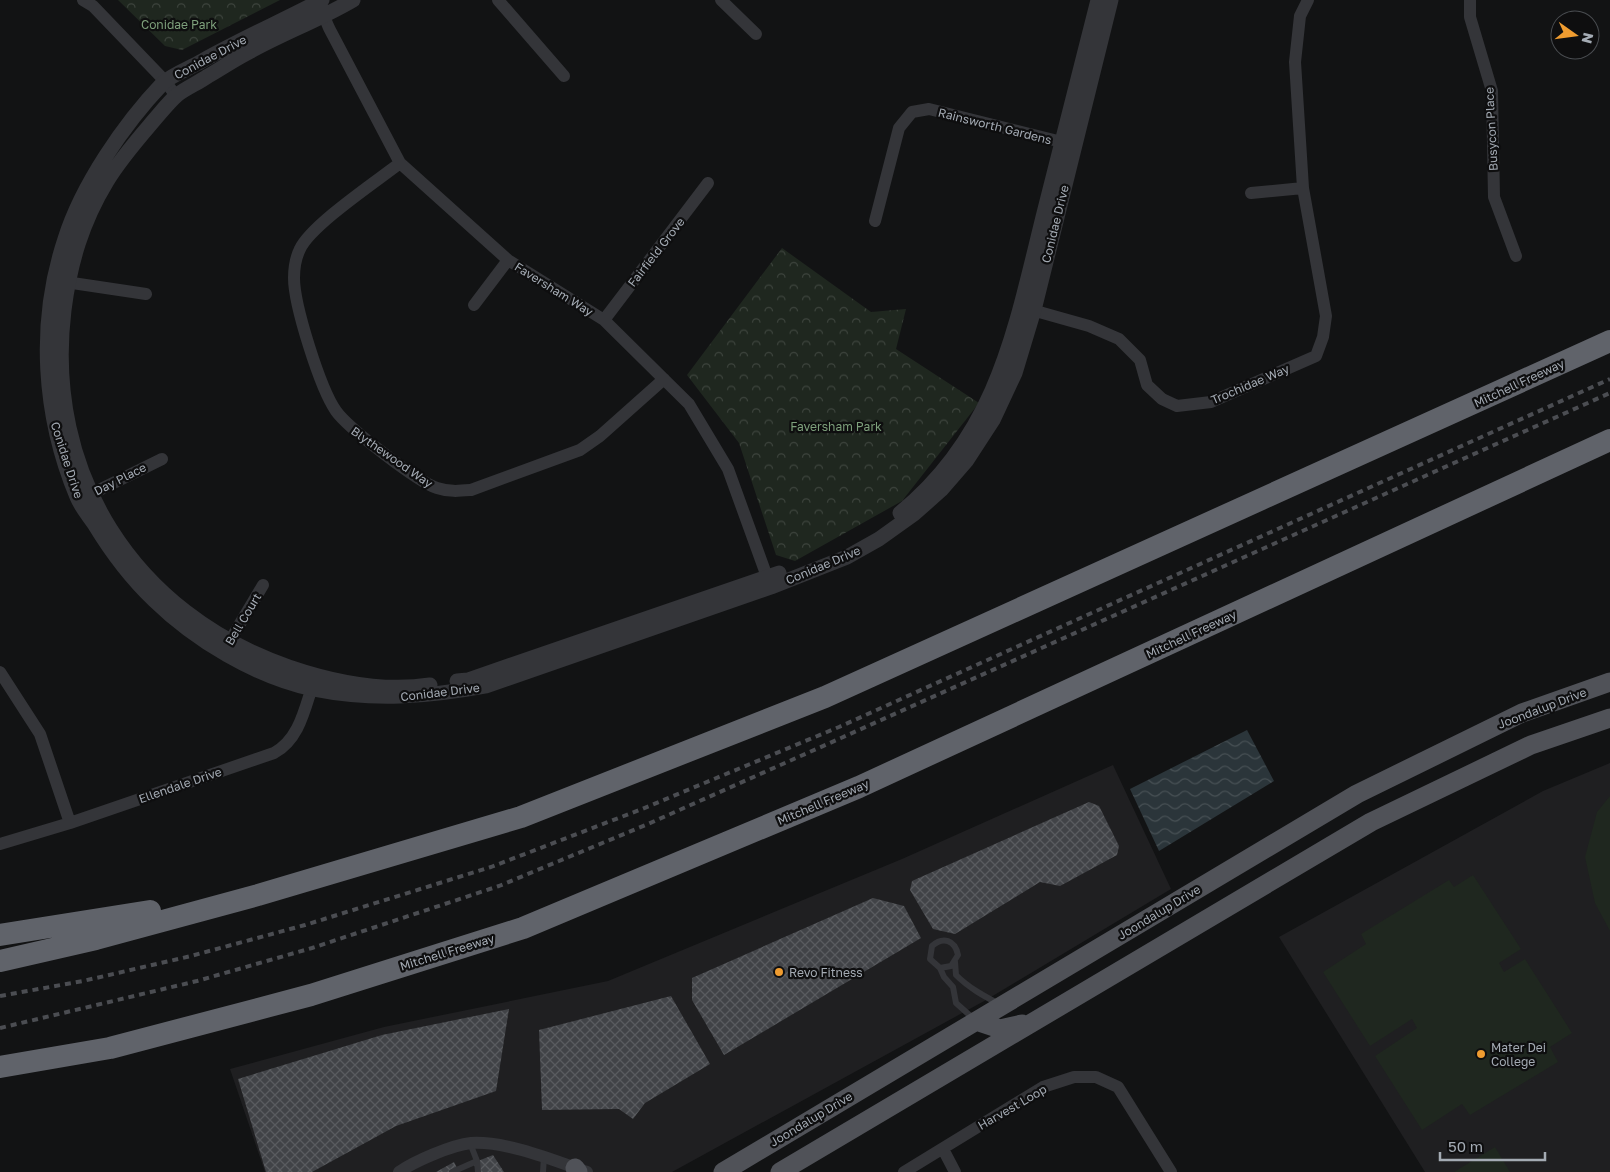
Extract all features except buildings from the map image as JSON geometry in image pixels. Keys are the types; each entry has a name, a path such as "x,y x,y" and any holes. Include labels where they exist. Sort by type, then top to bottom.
{"highway":[{"name":"Mitchell Freeway","path":"0,961 96,939 258,895 521,817 825,697 1610,341"},
{"name":"Mitchell Freeway","path":"0,1067 110,1048 311,995 523,928 859,788 1610,440"},
{"path":"0,935 258,895"},
{"path":"0,1080 110,1048"}],"main road":[{"name":"Joondalup Drive","path":"723,1172 1357,794 1522,713 1610,682"},
{"path":"780,1172 1371,822 1531,745 1610,718"},
{"path":"976,1021 1000,1029 1036,1021"}],"street":[{"path":"83,0 93,6 165,81 176,96"},
{"name":"Conidae Drive","path":"353,0 324,17 249,51 176,96 130,147 95,201 61,281 47,338 47,383 56,432 78,499 113,555 168,614 226,647 262,671 398,698 440,694 486,686 864,549 914,514 941,490 967,460 993,420 1015,373 1027,308 1068,144 1098,0"},
{"path":"498,0 564,76"},
{"path":"721,0 756,34"},
{"name":"Conidae Drive","path":"1068,144 1111,0"},
{"name":"Trochidae Way","path":"1027,308 1097,328 1119,339 1140,360 1147,384 1162,399 1177,406 1211,402 1316,356 1324,337 1326,316 1303,188 1295,62 1300,16 1308,0"},
{"name":"Busycon Place","path":"1470,0 1470,16 1492,91 1494,197 1516,256"},
{"name":"Conidae Drive","path":"226,647 180,606 127,554 106,524 80,468 69,433 61,380 61,281 65,238 83,198 119,138 165,81 239,41 320,1"},
{"name":"Faversham Way","path":"320,1 324,17 400,163 508,260 604,320 689,404 728,469 769,582"},
{"name":"Rainsworth Gardens","path":"875,221 898,128 912,112 929,109 1068,144"},
{"name":"Blythewood Way","path":"400,163 311,232 301,247 296,262 294,278 298,309 324,387 335,410 348,425 426,484 453,492 471,490 580,450 600,436 664,379"},
{"name":"Fairfield Grove","path":"604,320 708,183"},
{"path":"1251,193 1303,188"},
{"path":"474,305 508,260"},
{"path":"61,281 146,294"},
{"name":"Day Place","path":"78,499 92,494 162,459"},
{"name":"Bell Court","path":"226,647 263,585"},
{"path":"0,672 40,734 70,823"},
{"name":"Ellendale Drive","path":"0,844 70,823 274,753 286,746 295,733 313,682"},
{"name":"Harvest Loop","path":"904,1172 1043,1087 1074,1077 1096,1077 1118,1087 1171,1172"},
{"path":"399,1172 415,1161 470,1143 522,1149 580,1171"},
{"path":"943,1149 955,1172"}],"lane":[{"path":"938,941 952,942 957,948 958,955 955,962 951,966 940,968 934,965 930,959 932,946 938,941"},
{"path":"955,962 956,974 964,983 980,992 986,1000 1002,1006"},
{"path":"940,968 944,977 953,987 956,1003 976,1021"},
{"path":"470,1143 477,1161 478,1172"},
{"path":"543,1172 544,1157"},
{"path":"452,1172 477,1161"}],"shaded area":[{"name":"Mater Dei College","path":"1610,763 1610,1172 1425,1172 1279,937 1543,791"},
{"path":"1113,765 1171,889 986,1000 672,1172 265,1172 230,1069 384,1027 608,981 902,859"}],"green space":[{"name":"Conidae Park","path":"118,0 280,0 182,50 165,46"},
{"name":"Faversham Park","path":"782,248 871,312 906,309 896,349 979,403 902,501 795,561 776,555 739,443 687,375"},
{"path":"1610,796 1610,931 1595,903 1585,857 1597,812"},
{"path":"1473,875 1521,949 1499,963 1504,972 1525,959 1572,1033 1550,1047 1558,1062 1470,1115 1462,1104 1422,1130 1375,1056 1417,1028 1412,1019 1370,1046 1323,972 1366,944 1361,934 1449,880 1454,887"},
{"path":"1495,1147 1510,1172 1454,1172"}],"water":[{"path":"1247,730 1274,781 1159,851 1130,789"}],"railway":[{"path":"0,996 83,981 191,956 305,925 491,867 642,809 839,727 1610,379"},
{"path":"0,1028 197,981 312,948 499,886 648,824 1610,393"}],"place":[{"name":"Revo Fitness","path":"779,972"},
{"name":"Mater Dei College","path":"1481,1054"}]}
